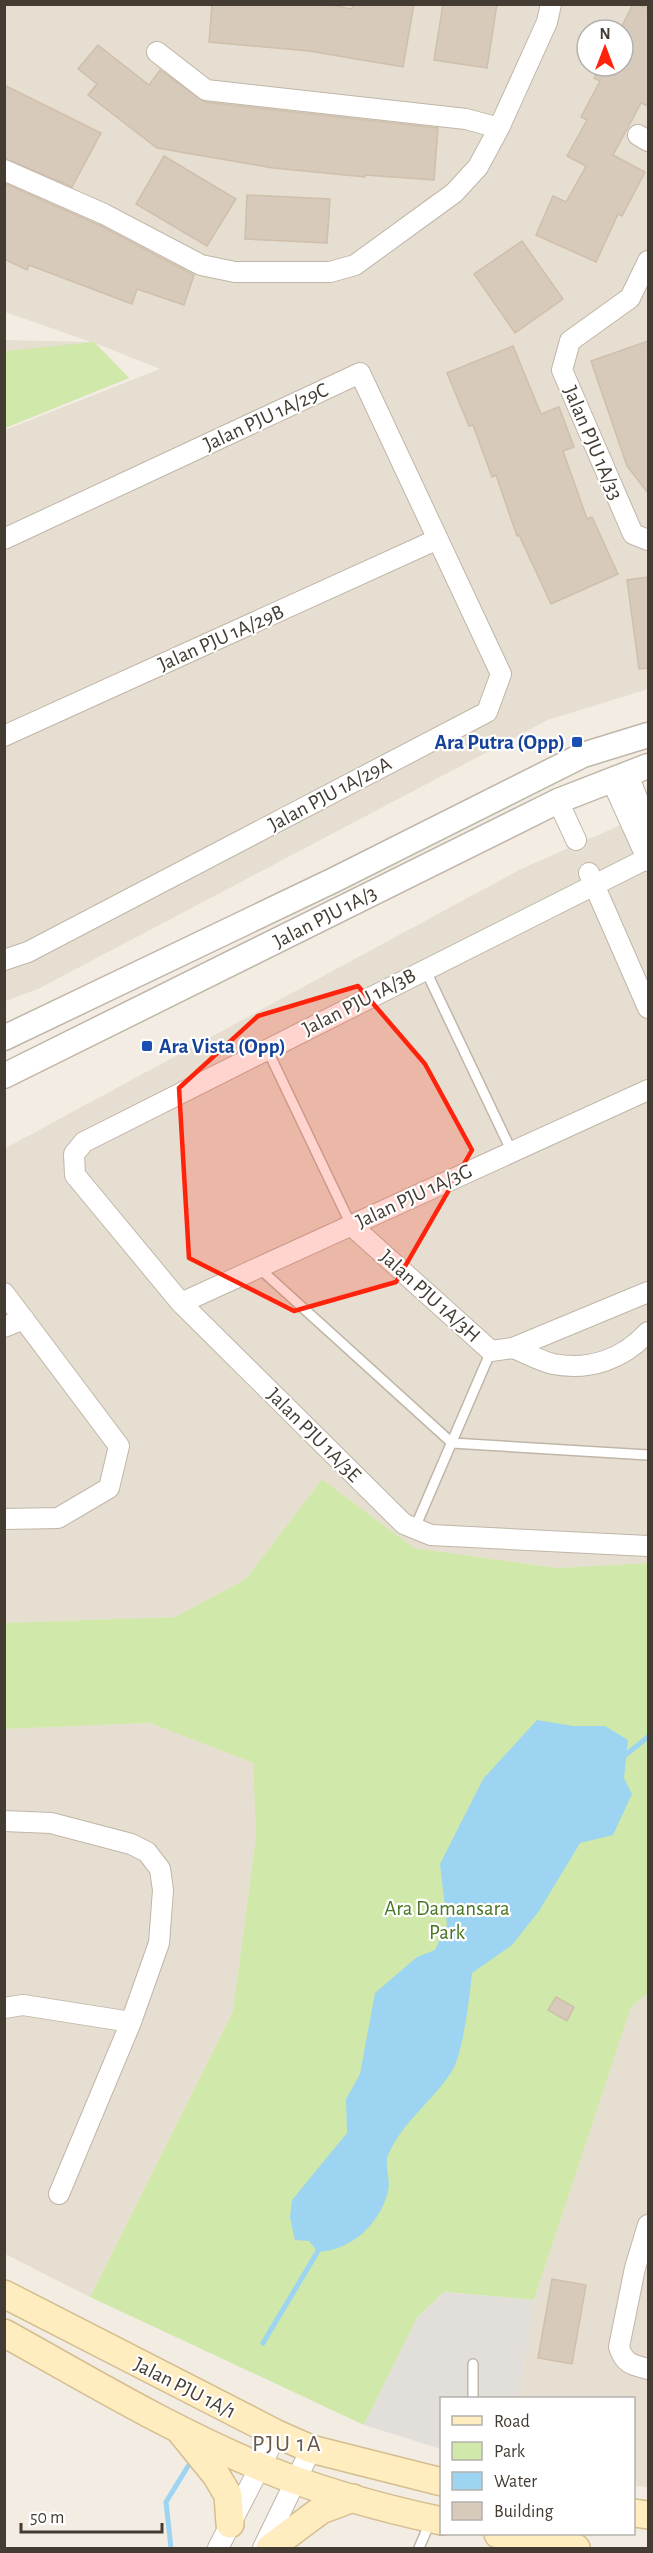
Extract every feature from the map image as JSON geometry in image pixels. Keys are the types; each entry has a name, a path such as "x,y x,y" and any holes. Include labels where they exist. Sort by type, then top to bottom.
{"main road":[{"name":"Jalan PJU 1A/1","path":"4,2294 277,2434 311,2449 440,2482"},
{"name":"Jalan PJU 1A/1","path":"4,2333 177,2428 261,2467 353,2498 436,2520"},
{"path":"177,2428 216,2475 228,2495 230,2524"},
{"path":"270,2548 321,2510 353,2498"},
{"path":"504,2535 576,2548"}],"street":[{"path":"4,170 104,214 201,265 235,272 330,272 355,265 454,193 478,167 499,128 547,22 550,5"},
{"path":"158,52 206,90 466,119 499,128"},
{"name":"Jalan PJU 1A/33","path":"648,261 630,298 570,340 562,370 633,534 648,540"},
{"name":"Jalan PJU 1A/29C","path":"4,538 360,373 438,539"},
{"name":"Jalan PJU 1A/29B","path":"4,736 438,539"},
{"name":"Jalan PJU 1A/29A","path":"4,960 28,952 487,712 501,674 438,539"},
{"name":"Jalan PJU 1A/3","path":"4,1038 334,880 583,755 648,735"},
{"path":"629,772 648,826"},
{"path":"629,772 647,860"},
{"name":"Jalan PJU 1A/3","path":"4,1076 558,801 629,772"},
{"path":"558,801 576,840"},
{"name":"Jalan PJU 1A/3B","path":"74,1154 84,1142 425,969 592,880 647,860"},
{"path":"592,880 648,1008"},
{"name":"Jalan PJU 1A/3G","path":"181,1303 511,1150 648,1090"},
{"name":"Jalan PJU 1A/3E","path":"74,1154 75,1175 181,1303 404,1524 431,1535 648,1546"},
{"name":"Jalan PJU 1A/3H","path":"351,1225 491,1351 513,1348 648,1292"},
{"path":"4,1293 119,1446 109,1488 58,1518 4,1519"},
{"path":"4,1327 24,1319"},
{"name":"Jalan PJU 1A/3H","path":"513,1348 553,1364 592,1365 618,1358 648,1332"},
{"path":"4,1821 51,1823 131,1844 147,1852 160,1869 163,1890 159,1943 131,2022 59,2194"},
{"path":"4,2008 23,2005 131,2022"},
{"path":"648,2225 635,2268 619,2348 622,2359 631,2365 648,2369"},
{"path":"218,2548 277,2434"},
{"path":"263,2548 311,2449"}],"lane":[{"path":"425,969 511,1150"},
{"path":"267,1049 351,1225"},
{"path":"257,1267 452,1443 648,1455"},
{"path":"414,1530 491,1351"},
{"path":"473,2364 473,2397"},
{"path":"419,2548 436,2520"}],"highlighted area":[{"path":"358,986 425,1064 472,1150 396,1282 294,1311 189,1258 179,1088 258,1016"}],"shaded area":[{"path":"5,5 648,5 648,689 548,720 38,989 5,1001 5,430 160,369 95,343 129,378 5,428 5,340 91,342 5,312"},
{"path":"648,813 648,1563 557,1568 414,1548 322,1479 246,1579 175,1617 5,1623 4,1149 521,869"},
{"path":"150,1723 253,1763 256,1836 233,2011 90,2297 5,2254 4,1729"},
{"path":"648,1993 648,2487 635,2486 635,2397 519,2397 534,2300 631,2007"},
{"path":"444,2292 534,2300 519,2397 440,2397 440,2449 364,2425 417,2318"}],"green space":[{"path":"94,342 129,378 5,428 5,351"},
{"name":"Ara Damansara Park","path":"322,1479 414,1548 557,1568 648,1563 648,1993 631,2007 534,2300 444,2292 417,2318 364,2425 90,2297 233,2011 256,1836 253,1763 150,1723 5,1729 4,1623 175,1617 246,1579"}],"water":[{"path":"537,1720 573,1726 605,1726 628,1740 624,1778 632,1794 613,1835 580,1843 539,1911 512,1945 472,1973 465,2024 456,2063 445,2082 394,2143 387,2159 388,2191 378,2214 363,2233 353,2241 318,2252 309,2241 295,2240 290,2218 292,2200 347,2133 346,2099 360,2074 375,1993 417,1957 435,1950 447,1925 440,1864 483,1779"}],"building":[{"path":"212,4 325,4 352,9 353,4 414,4 403,67 309,51 209,42"},
{"path":"443,4 497,4 487,68 434,60"},
{"path":"633,4 648,8 648,106 641,103 613,155 645,172 622,216 618,214 596,262 536,235 553,196 566,202 586,166 567,156 587,120 581,117 600,81 594,78 635,78 635,18 626,18"},
{"path":"98,45 149,85 160,70 205,102 438,128 434,180 365,175 365,177 273,168 157,148 88,95 97,84 78,69"},
{"path":"4,85 101,133 72,187 4,158"},
{"path":"164,156 236,199 207,246 136,204"},
{"path":"4,183 99,225 194,275 184,305 137,289 132,304 29,265 27,270 4,259"},
{"path":"247,195 330,199 327,243 245,239"},
{"path":"522,241 563,299 515,333 474,274"},
{"path":"648,341 648,493 627,466 591,361"},
{"path":"513,346 541,414 559,407 574,447 563,451 587,519 592,517 618,574 551,604 519,535 517,536 496,475 492,477 473,425 469,426 447,373"},
{"path":"648,577 648,668 639,669 627,580"},
{"path":"556,1997 574,2007 567,2021 548,2010"},
{"path":"552,2279 586,2285 572,2364 538,2358"}],"waterway":[{"path":"624,1756 648,1737"},
{"path":"263,2343 321,2246"},
{"path":"171,2548 166,2502 190,2463"}],"place":[{"name":"Ara Putra (Opp)","path":"577,742"},
{"name":"Ara Vista (Opp)","path":"147,1046"}],"district":[{"name":"PJU 1A","path":"287,2444"}]}
